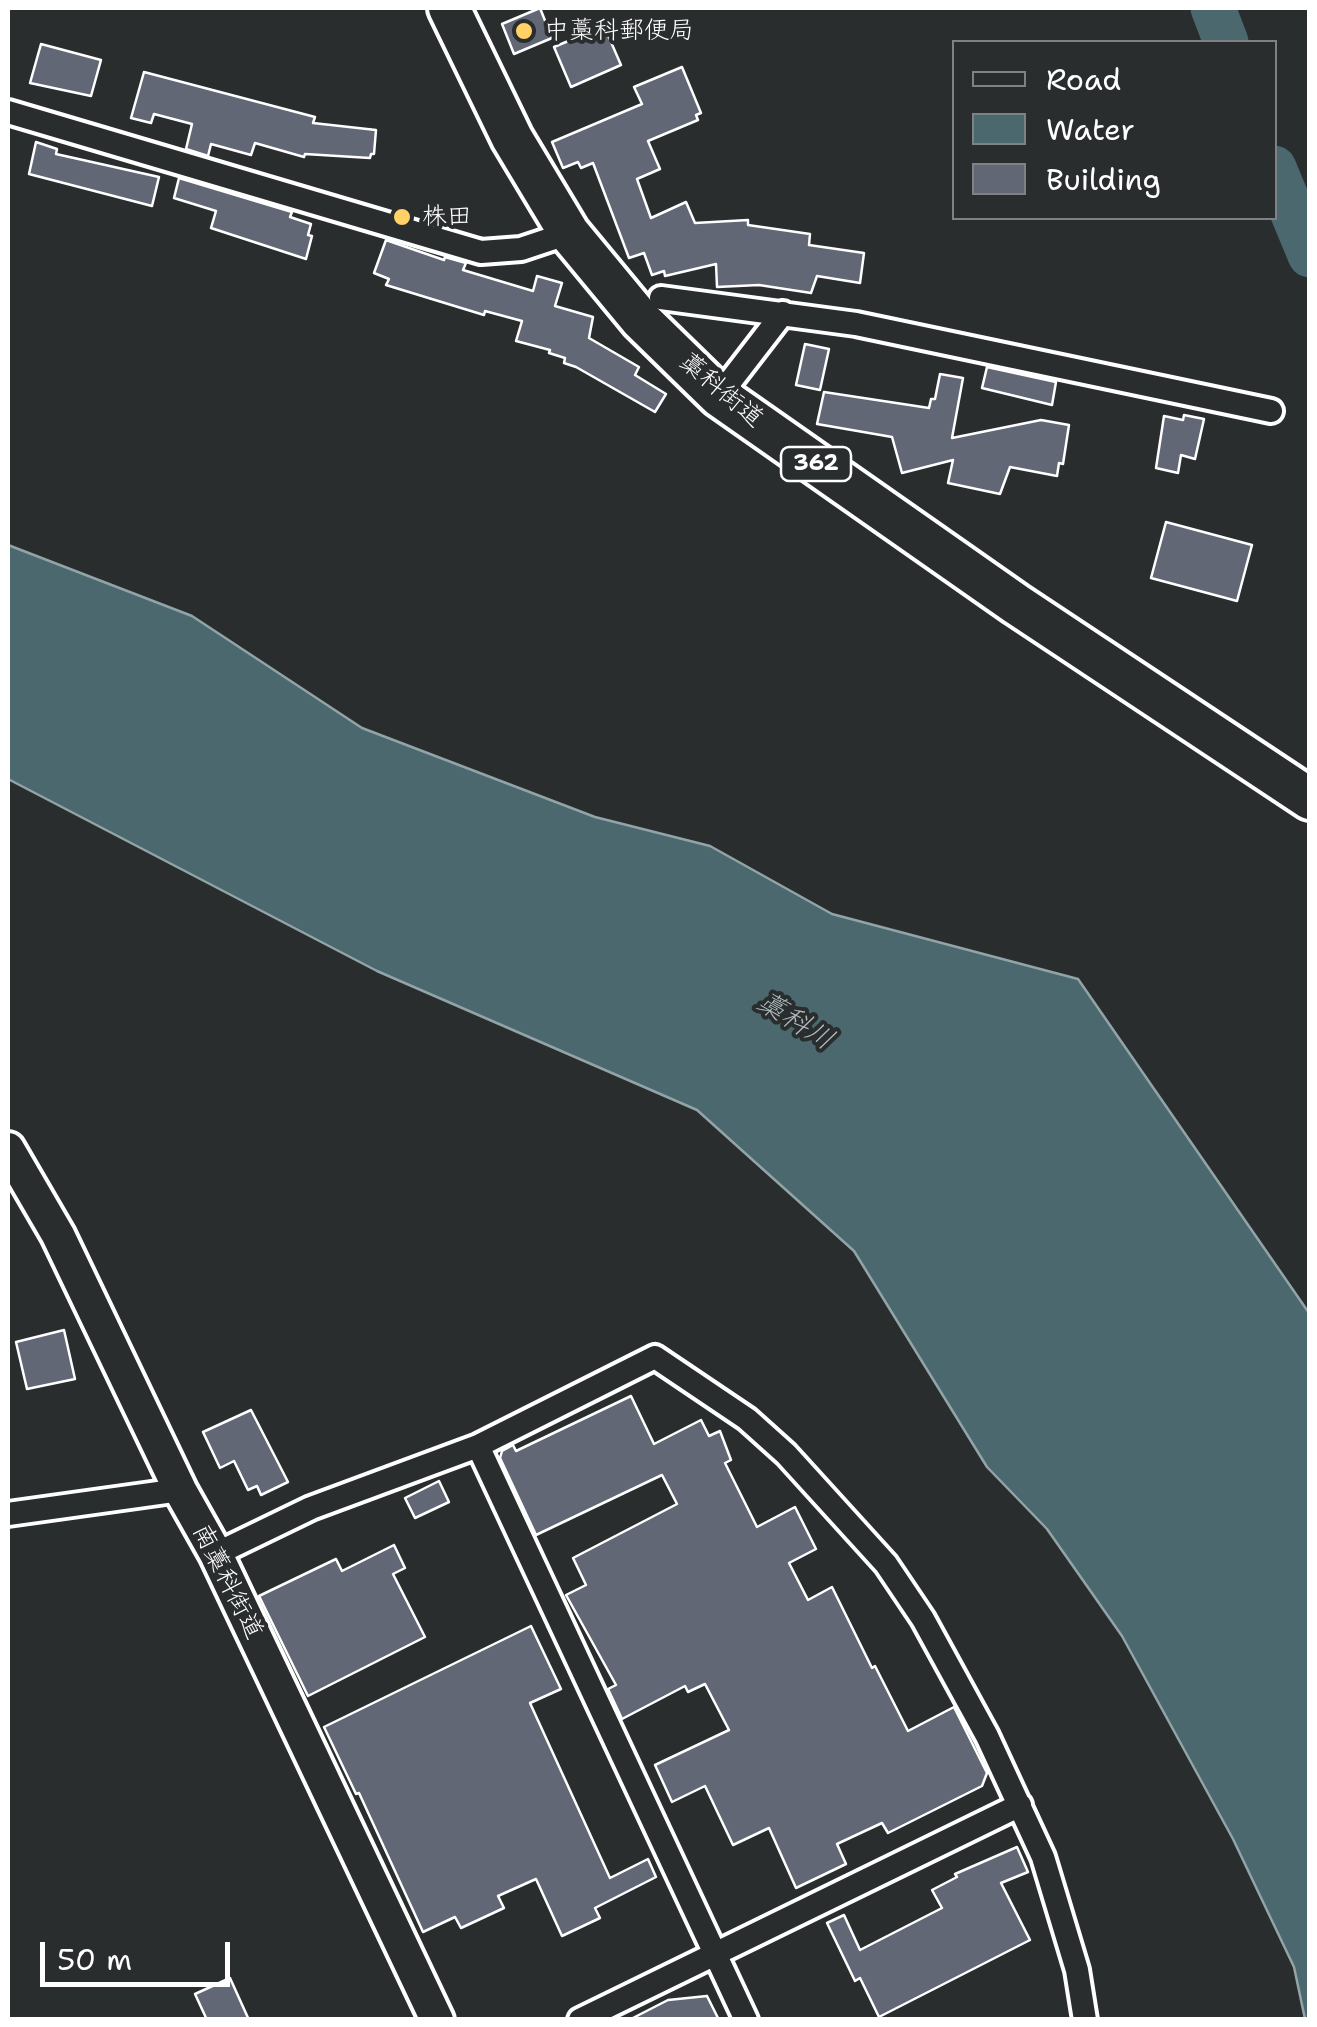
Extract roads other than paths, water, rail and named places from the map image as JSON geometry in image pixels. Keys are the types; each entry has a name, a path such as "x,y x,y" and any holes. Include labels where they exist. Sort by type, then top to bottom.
{"highway":[{"name":"藁科街道","path":"449,8 512,138 569,232 641,320 719,396 1016,604 1310,800"}],"main road":[{"name":"南藁科街道","path":"8,1149 58,1235 180,1490 216,1554 437,2020"}],"street":[{"path":"8,112 481,252 521,249 569,232"},
{"path":"661,298 856,324 1271,410"},
{"path":"719,396 782,312"},
{"path":"216,1554 311,1508 478,1446 655,1357 747,1419 786,1454 886,1564 923,1618 1044,1857 1077,1970 1085,2020"},
{"path":"478,1446 746,2020"},
{"path":"8,1514 180,1490"},
{"path":"580,2020 1020,1806"}],"water":[{"name":"藁科川","path":"8,545 192,616 362,728 595,817 710,846 832,914 1078,979 1309,1313 1309,2019 1305,2019 1294,1967 1233,1839 1122,1636 1047,1529 987,1467 854,1251 697,1110 377,971 8,779"}],"waterway":[{"path":"1213,8 1225,40"},
{"path":"1277,175 1310,255"}],"place":[{"name":"中藁科郵便局","path":"524,31"},
{"name":"株田","path":"402,217"}]}
